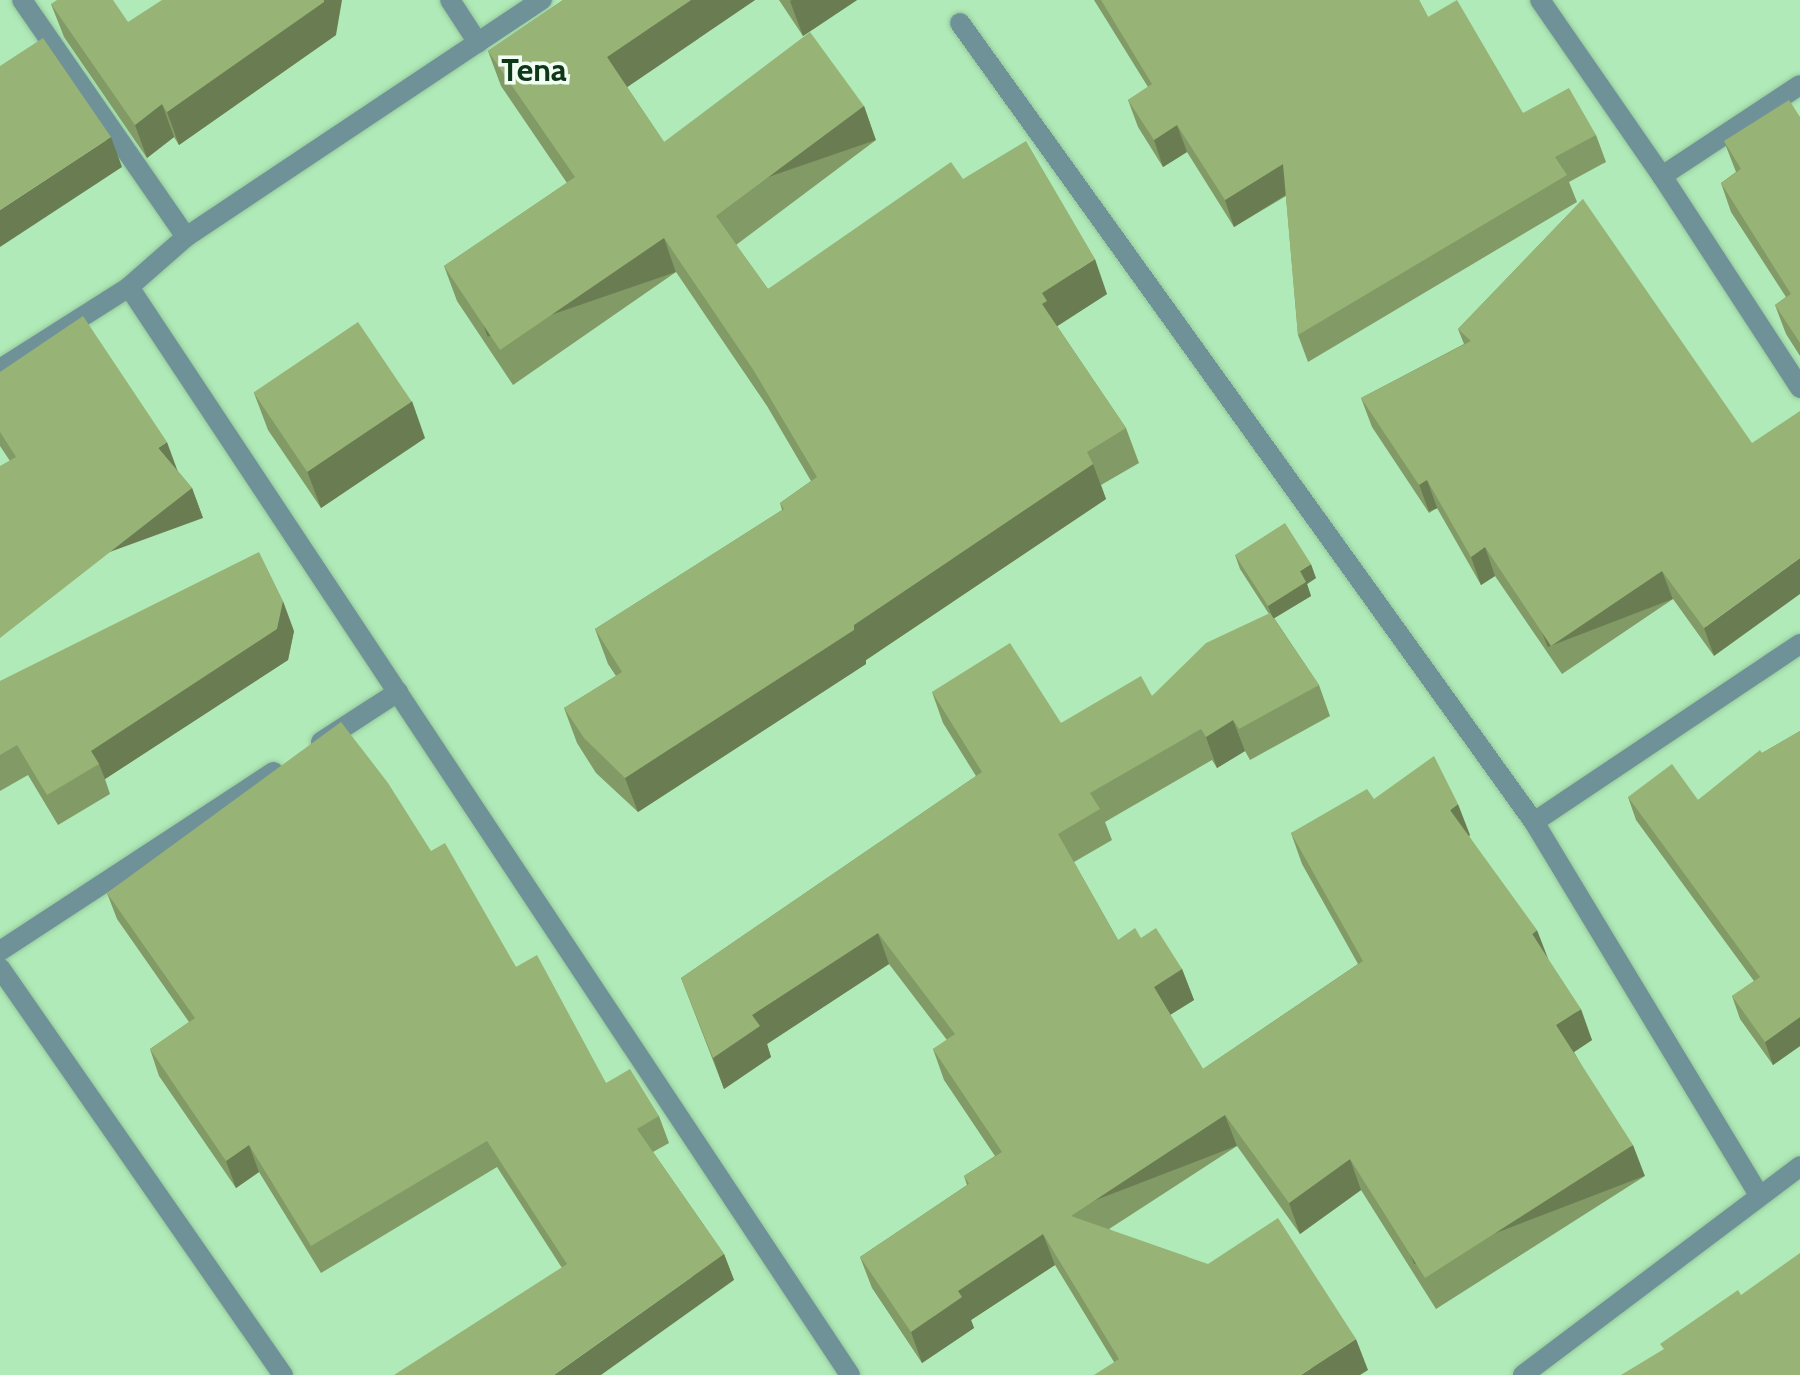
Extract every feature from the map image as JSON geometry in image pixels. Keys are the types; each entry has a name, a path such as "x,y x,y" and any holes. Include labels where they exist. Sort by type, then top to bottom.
{"street":[{"path":"22,0 186,237"},
{"path":"450,0 478,43"},
{"path":"0,369 129,287 186,237 542,0"},
{"path":"1540,0 1662,176 1800,388"},
{"path":"960,23 1534,822 1759,1195"},
{"path":"1662,176 1800,85"},
{"path":"129,287 850,1375"},
{"path":"1534,822 1800,644"},
{"path":"0,951 398,692"},
{"path":"0,968 283,1375"},
{"path":"1523,1375 1800,1166"}],"building":[{"path":"57,0 113,0 128,22 162,0 324,2 167,112 162,104 135,125 51,4"},
{"path":"563,0 691,0 607,57 664,142 810,32 864,106 716,216 768,289 951,162 963,179 1026,141 1095,259 1042,293 1047,301 1042,304 1126,428 1087,452 1093,464 854,625 854,630 625,778 584,738 564,708 622,672 595,629 784,509 780,503 817,477 754,371 664,238 500,350 444,266 575,177 488,51"},
{"path":"1101,0 1419,0 1428,17 1457,0 1523,113 1569,88 1596,135 1555,157 1567,175 1298,335 1283,164 1225,200 1177,125 1154,140 1128,100 1152,84"},
{"path":"43,38 111,137 0,210 0,66"},
{"path":"1789,100 1800,117 1800,343 1775,305 1791,294 1721,183 1741,169 1724,141"},
{"path":"1583,199 1752,443 1800,411 1800,558 1704,628 1662,571 1551,646 1485,547 1471,557 1427,480 1419,485 1361,398 1471,341 1458,329"},
{"path":"83,316 167,442 158,448 192,488 0,638 0,466 16,457 0,432 0,372"},
{"path":"358,322 412,402 307,472 254,392"},
{"path":"1285,523 1311,564 1300,571 1306,582 1268,606 1235,555"},
{"path":"259,552 283,601 277,629 91,751 99,764 47,795 17,745 0,755 0,681"},
{"path":"1270,613 1319,685 1239,729 1233,720 1206,737 1201,729 1090,793 1100,809 1058,834 1118,940 1135,928 1141,938 1156,928 1182,969 1154,987 1203,1069 1363,961 1291,833 1367,789 1374,799 1434,756 1458,804 1450,810 1537,930 1532,934 1581,1009 1556,1025 1633,1145 1425,1278 1350,1159 1289,1203 1225,1115 1071,1216 1208,1264 1278,1218 1356,1339 1301,1375 1094,1375 1119,1359 1043,1234 958,1291 962,1297 911,1332 860,1257 969,1184 964,1176 1002,1152 933,1049 955,1034 878,933 752,1015 760,1026 713,1058 681,978 982,772 932,692 1010,643 1061,723 1141,676 1152,696 1206,643"},
{"path":"341,722 388,783 431,851 445,843 516,967 537,955 606,1083 630,1069 659,1116 637,1129 724,1254 554,1375 394,1375 567,1264 487,1141 311,1246 249,1145 226,1161 150,1049 195,1018 107,893"},
{"path":"1800,731 1800,1017 1765,1042 1732,996 1760,977 1628,797 1672,764 1698,800 1760,750 1762,753"},
{"path":"1800,1253 1800,1375 1621,1375 1664,1349 1660,1344 1738,1290 1741,1295"}],"district":[{"name":"Tena","path":"534,70"}]}
